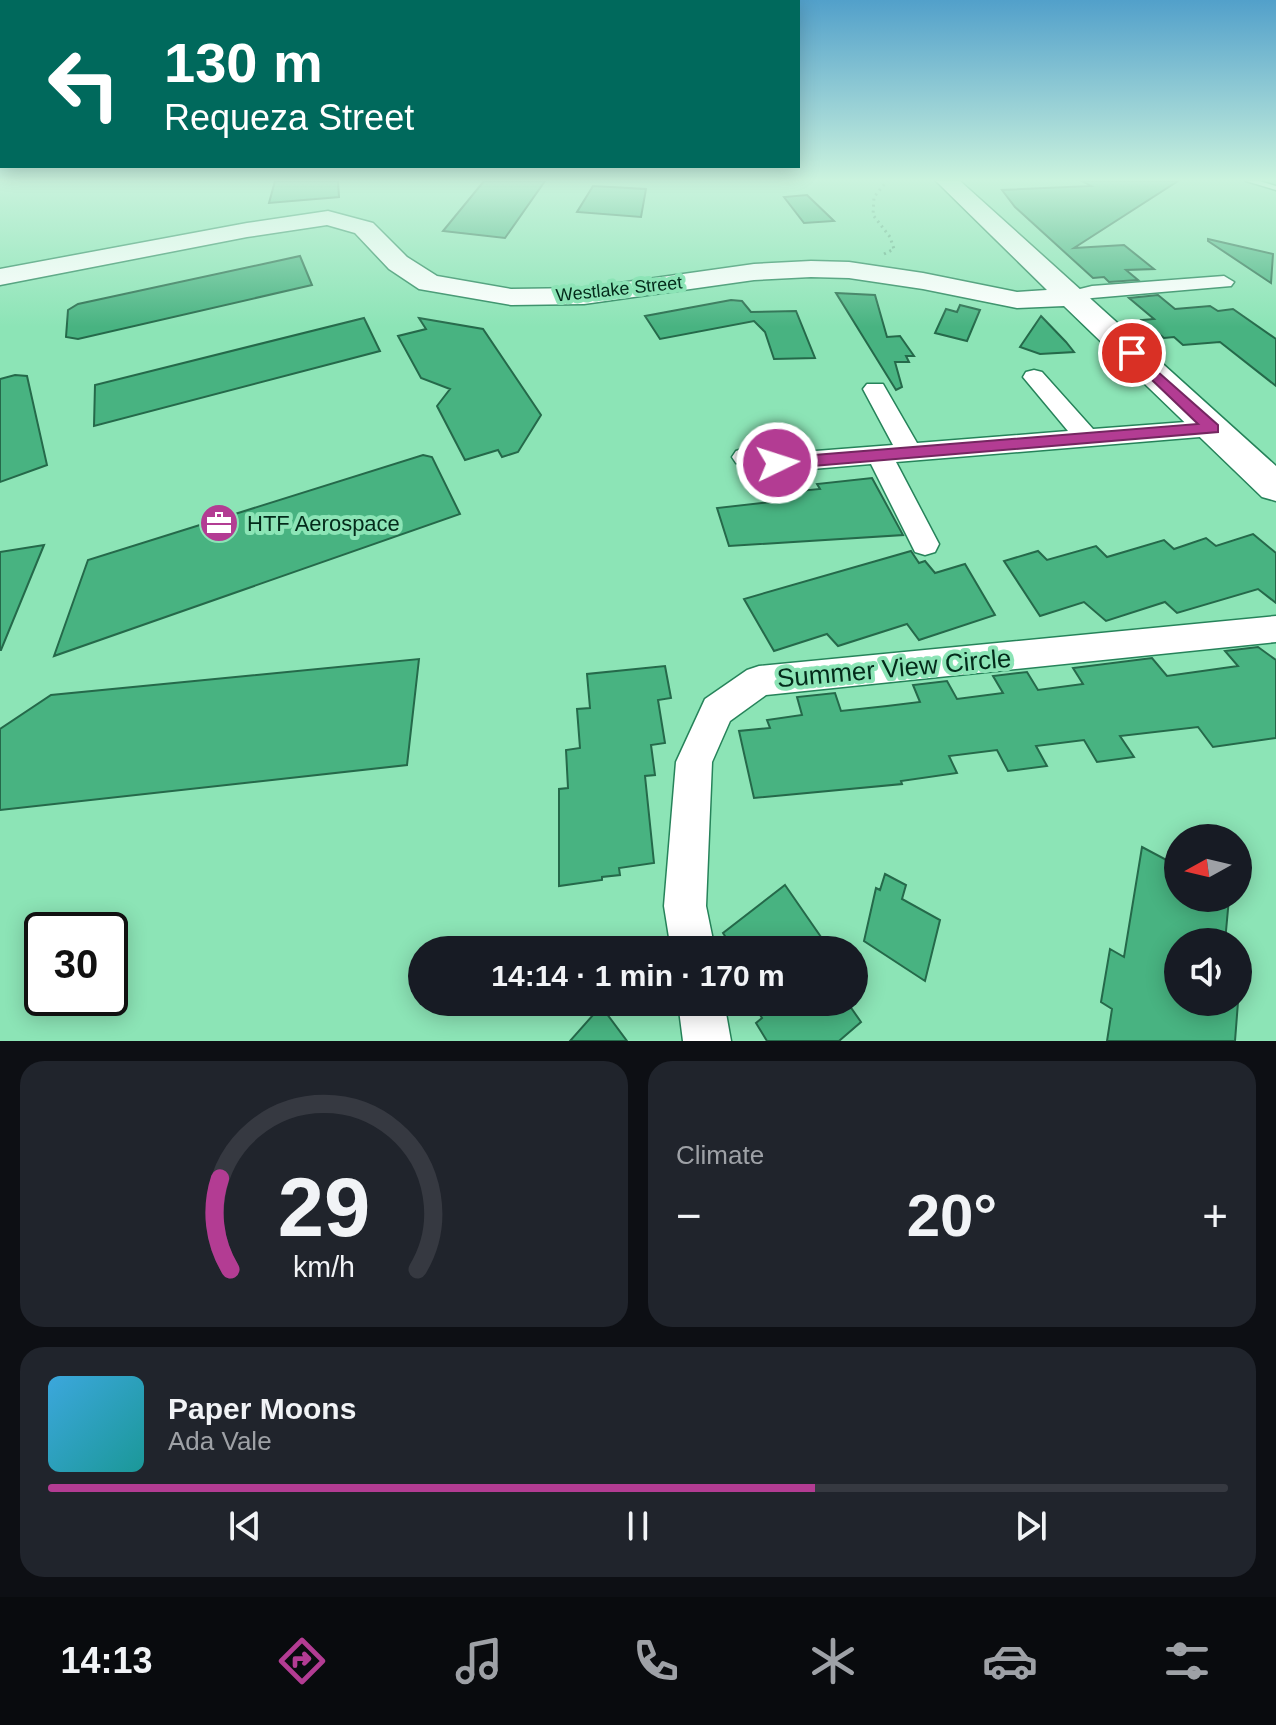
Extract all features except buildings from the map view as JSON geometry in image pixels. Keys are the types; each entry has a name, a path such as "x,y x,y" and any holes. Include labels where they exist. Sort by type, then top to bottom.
{"street":[{"name":"Westlake Street","path":"0,277 250,230"},
{"name":"Westlake Street","path":"366,230 398,263 429,283 511,297 584,296 754,272 811,269 849,270 923,281 1017,300 1071,297"},
{"path":"999,230 1276,488"},
{"path":"1071,297 1092,292 1224,282"},
{"path":"1034,377 1087,438"},
{"path":"875,389 910,453"},
{"path":"745,457 777,463 1212,428"},
{"path":"880,456 925,544"},
{"name":"Summer View Circle","path":"690,936 685,906 694,762 717,710 759,681 1276,629"},
{"path":"703,1016 707,1041"}],"path":[{"path":"876,258 894,249 884,230"}],"place":[{"name":"HTF Aerospace","path":"219,523"}],"route":[{"path":"777,463 1212,428 1132,353"}]}
